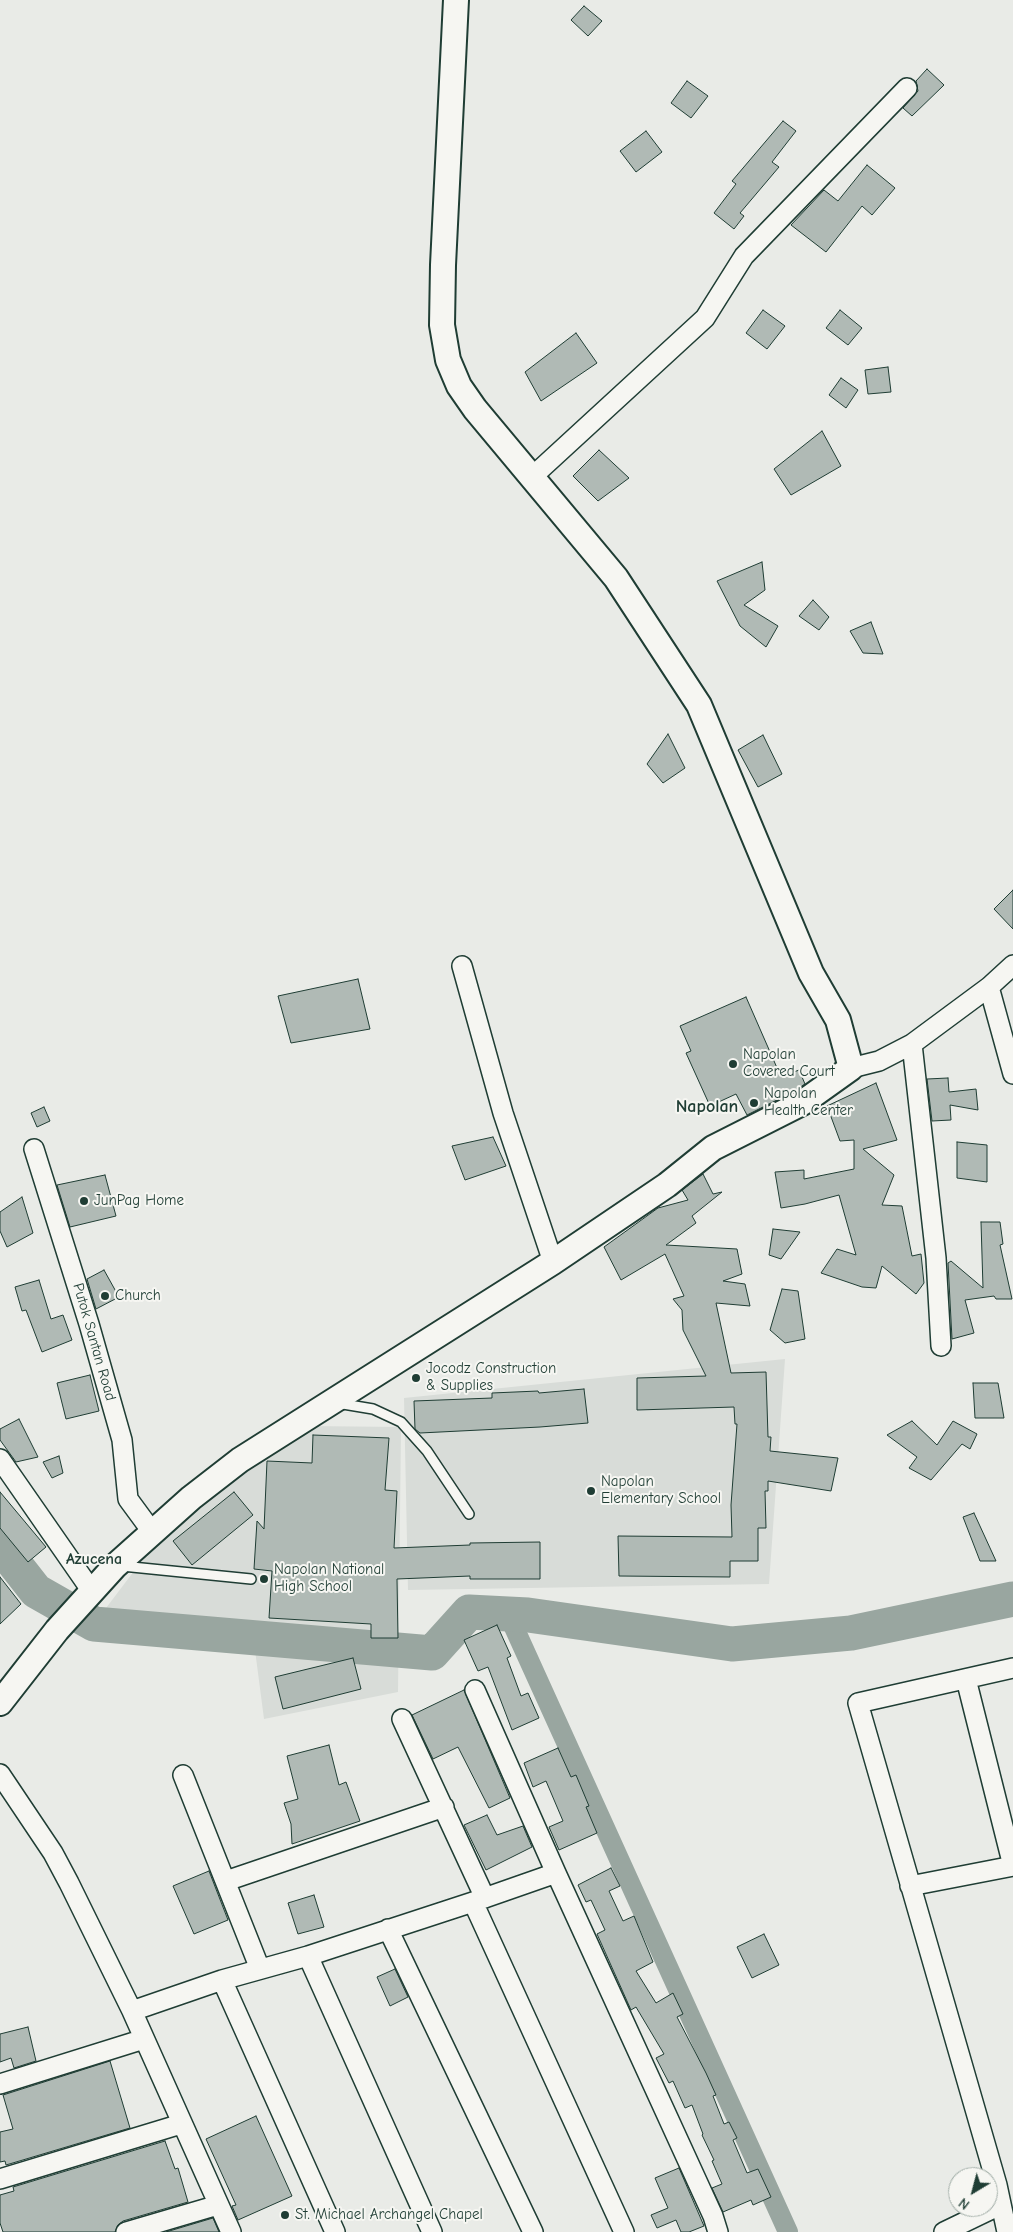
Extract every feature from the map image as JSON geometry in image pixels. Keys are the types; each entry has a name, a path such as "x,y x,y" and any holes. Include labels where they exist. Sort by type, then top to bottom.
{"street":[{"path":"457,1 443,266 442,325 448,360 459,386 475,409 616,578 699,706 811,973 838,1020 851,1068"},
{"path":"532,477 705,318 744,256 907,88"},
{"path":"0,1703 57,1630 115,1566 191,1498 240,1460 553,1262 667,1185 714,1148 802,1103 851,1068 878,1061 912,1044 989,988 1013,965"},
{"path":"462,966 503,1113 553,1262"},
{"path":"989,988 1013,1074"},
{"path":"912,1044 936,1258 941,1346"},
{"name":"Putok Santan Road","path":"34,1148 89,1324 122,1440 128,1499 153,1533"},
{"path":"0,1459 92,1590"},
{"path":"1007,2232 1000,2205 1005,2182 910,1886 858,1703 1013,1668"},
{"path":"910,1886 1013,1866 966,1679"},
{"path":"475,1690 556,1873 713,2216 718,2232"},
{"path":"402,1719 444,1807 479,1900 624,2232"},
{"path":"0,1774 53,1853 132,2011 231,2232"},
{"path":"183,1775 260,1969"},
{"path":"226,1881 444,1807"},
{"path":"132,2011 222,1980 308,1956 556,1873"},
{"path":"388,1929 533,2232"},
{"path":"308,1956 432,2232"},
{"path":"222,1980 335,2232"},
{"path":"0,2084 144,2039"},
{"path":"0,2179 181,2124"},
{"path":"126,2232 218,2205"},
{"path":"944,2232 1000,2205"}],"lane":[{"path":"332,1403 373,1410 401,1422 427,1452 469,1514"},
{"path":"115,1566 251,1579"}],"shaded area":[{"name":"Napolan Elementary School","path":"785,1359 769,1584 408,1590 404,1398"},
{"name":"Napolan National High School","path":"307,1426 401,1427 398,1692 264,1719 252,1627 103,1612 153,1546 226,1476"}],"building":[{"path":"584,6 602,21 588,36 571,20"},
{"path":"927,69 944,85 912,116 903,108 918,91 916,81"},
{"path":"687,81 708,96 691,118 671,103"},
{"path":"783,121 796,131 772,162 779,167 740,213 744,216 734,229 714,213 736,184 732,181"},
{"path":"646,131 662,152 636,172 620,151"},
{"path":"867,165 895,188 872,215 862,206 826,252 791,225 824,190 838,201"},
{"path":"763,310 785,326 767,349 746,333"},
{"path":"840,310 862,328 848,345 826,328"},
{"path":"576,333 597,363 541,401 525,372"},
{"path":"888,367 891,392 868,394 865,370"},
{"path":"841,378 858,390 846,408 829,395"},
{"path":"822,431 841,466 791,495 774,469"},
{"path":"599,450 629,478 598,501 573,476"},
{"path":"762,562 765,590 744,605 778,626 766,647 740,626 717,581"},
{"path":"813,600 829,617 819,630 799,616"},
{"path":"871,622 883,654 863,653 850,631"},
{"path":"668,734 685,768 663,783 647,764"},
{"path":"763,735 782,774 758,787 738,750"},
{"path":"1013,890 1013,929 994,909"},
{"path":"358,979 370,1029 291,1043 278,996"},
{"path":"746,997 781,1077 799,1070 805,1084 747,1115 736,1094 710,1106 686,1053 691,1051 680,1026"},
{"path":"948,1078 949,1092 976,1089 978,1110 950,1105 951,1120 932,1121 927,1079"},
{"path":"876,1083 897,1140 863,1149 894,1175 882,1205 902,1206 912,1256 921,1254 924,1283 916,1294 882,1266 876,1288 862,1287 821,1273 837,1249 856,1255 839,1195 781,1208 775,1172 804,1170 804,1179 854,1169 854,1140 840,1141 827,1106"},
{"path":"44,1107 50,1121 37,1127 31,1113"},
{"path":"493,1137 506,1166 465,1180 452,1146"},
{"path":"957,1142 987,1145 987,1182 957,1178"},
{"path":"703,1174 713,1194 722,1192 692,1216 696,1223 666,1245 737,1249 742,1274 723,1281 745,1284 750,1306 716,1303 731,1373 766,1372 768,1437 771,1437 770,1451 838,1458 831,1491 768,1481 768,1491 765,1491 766,1528 758,1528 758,1561 730,1561 730,1577 619,1576 618,1536 732,1537 731,1505 737,1424 735,1424 734,1407 637,1410 637,1378 706,1376 683,1330 682,1310 673,1299 684,1296 665,1254 621,1280 604,1247 658,1208 688,1200 682,1190"},
{"name":"JunPag Home","path":"105,1175 116,1216 70,1227 57,1185"},
{"path":"22,1197 33,1233 7,1247 0,1231 0,1212"},
{"path":"981,1222 1000,1222 1003,1244 1000,1245 1012,1299 996,1299 994,1296 965,1300 974,1333 952,1339 948,1263 951,1261 983,1288"},
{"path":"773,1229 800,1232 781,1259 769,1255"},
{"path":"104,1270 119,1297 96,1309 87,1279"},
{"path":"39,1280 51,1319 63,1315 72,1340 42,1352 26,1310 22,1311 15,1287"},
{"path":"782,1289 798,1291 805,1339 785,1343 770,1330"},
{"path":"90,1375 99,1411 66,1419 57,1383"},
{"path":"973,1383 998,1383 1004,1418 975,1418"},
{"path":"584,1389 588,1423 420,1433 415,1429 414,1401 492,1398 492,1393 538,1391 539,1393"},
{"path":"19,1419 38,1457 16,1462 0,1440 0,1429"},
{"path":"912,1421 937,1445 953,1421 977,1434 970,1449 962,1444 931,1480 909,1468 917,1457 887,1435"},
{"path":"313,1435 389,1438 385,1490 397,1491 394,1548 470,1545 470,1543 540,1542 540,1579 470,1579 470,1576 397,1579 398,1638 371,1638 371,1624 269,1618 272,1571 254,1569 257,1521 264,1529 267,1461 312,1463"},
{"path":"59,1456 63,1473 52,1478 43,1462"},
{"path":"0,1492 46,1547 28,1562 0,1528"},
{"path":"234,1492 253,1515 192,1565 173,1541"},
{"path":"974,1513 996,1561 980,1561 963,1517"},
{"path":"0,1577 21,1604 0,1624"},
{"path":"497,1625 511,1656 507,1658 521,1696 528,1693 539,1718 512,1730 488,1667 478,1671 464,1640"},
{"path":"353,1658 361,1689 283,1709 275,1677"},
{"path":"464,1690 510,1798 489,1808 458,1747 433,1759 412,1715"},
{"path":"329,1745 339,1785 346,1782 360,1821 292,1844 291,1824 284,1803 298,1799 287,1756"},
{"path":"558,1748 571,1777 576,1775 589,1806 586,1807 597,1833 559,1850 549,1827 563,1821 546,1781 533,1787 524,1763"},
{"path":"487,1815 497,1835 523,1826 532,1847 486,1870 464,1825"},
{"path":"611,1868 620,1886 609,1891 623,1921 634,1916 653,1962 636,1971 656,2003 673,1993 683,2014 677,2017 716,2095 713,2096 724,2124 729,2122 737,2138 733,2140 747,2173 758,2169 771,2197 753,2205 751,2200 723,2212 712,2188 722,2184 692,2105 685,2108 673,2081 669,2083 656,2058 664,2054 636,2007 631,2010 597,1934 605,1930 591,1900 586,1902 578,1885"},
{"path":"209,1871 228,1920 194,1934 173,1886"},
{"path":"314,1895 324,1927 298,1934 288,1903"},
{"path":"764,1934 779,1965 752,1978 737,1947"},
{"path":"395,1969 408,1997 390,2006 377,1977"},
{"path":"28,2027 36,2061 14,2068 11,2058 0,2062 0,2034"},
{"path":"110,2061 130,2128 6,2165 5,2161 0,2162 0,2132 13,2129 3,2095"},
{"path":"256,2116 292,2196 238,2220 232,2206 236,2205 206,2139"},
{"path":"165,2141 175,2169 178,2168 188,2202 123,2221 118,2225 115,2232 3,2232 0,2223 0,2195 14,2191 13,2187"},
{"path":"679,2168 704,2226 689,2232 681,2232 676,2220 657,2228 651,2215 668,2208 655,2178"},
{"path":"213,2218 219,2232 166,2232"}],"waterway":[{"path":"0,1545 36,1591 94,1624 432,1653 469,1612 528,1615 732,1644 851,1633 1013,1599"},
{"path":"508,1614 788,2232"}],"place":[{"name":"Napolan Covered Court","path":"733,1064"},
{"name":"Napolan Health Center","path":"754,1103"},
{"name":"JunPag Home","path":"84,1201"},
{"name":"Church","path":"105,1296"},
{"name":"Jocodz Construction & Supplies","path":"416,1378"},
{"name":"Napolan Elementary School","path":"591,1491"},
{"name":"Napolan National High School","path":"264,1579"},
{"name":"St. Michael Archangel Chapel","path":"285,2215"}],"district":[{"name":"Napolan","path":"707,1107"},
{"name":"Azucena","path":"94,1559"}]}
